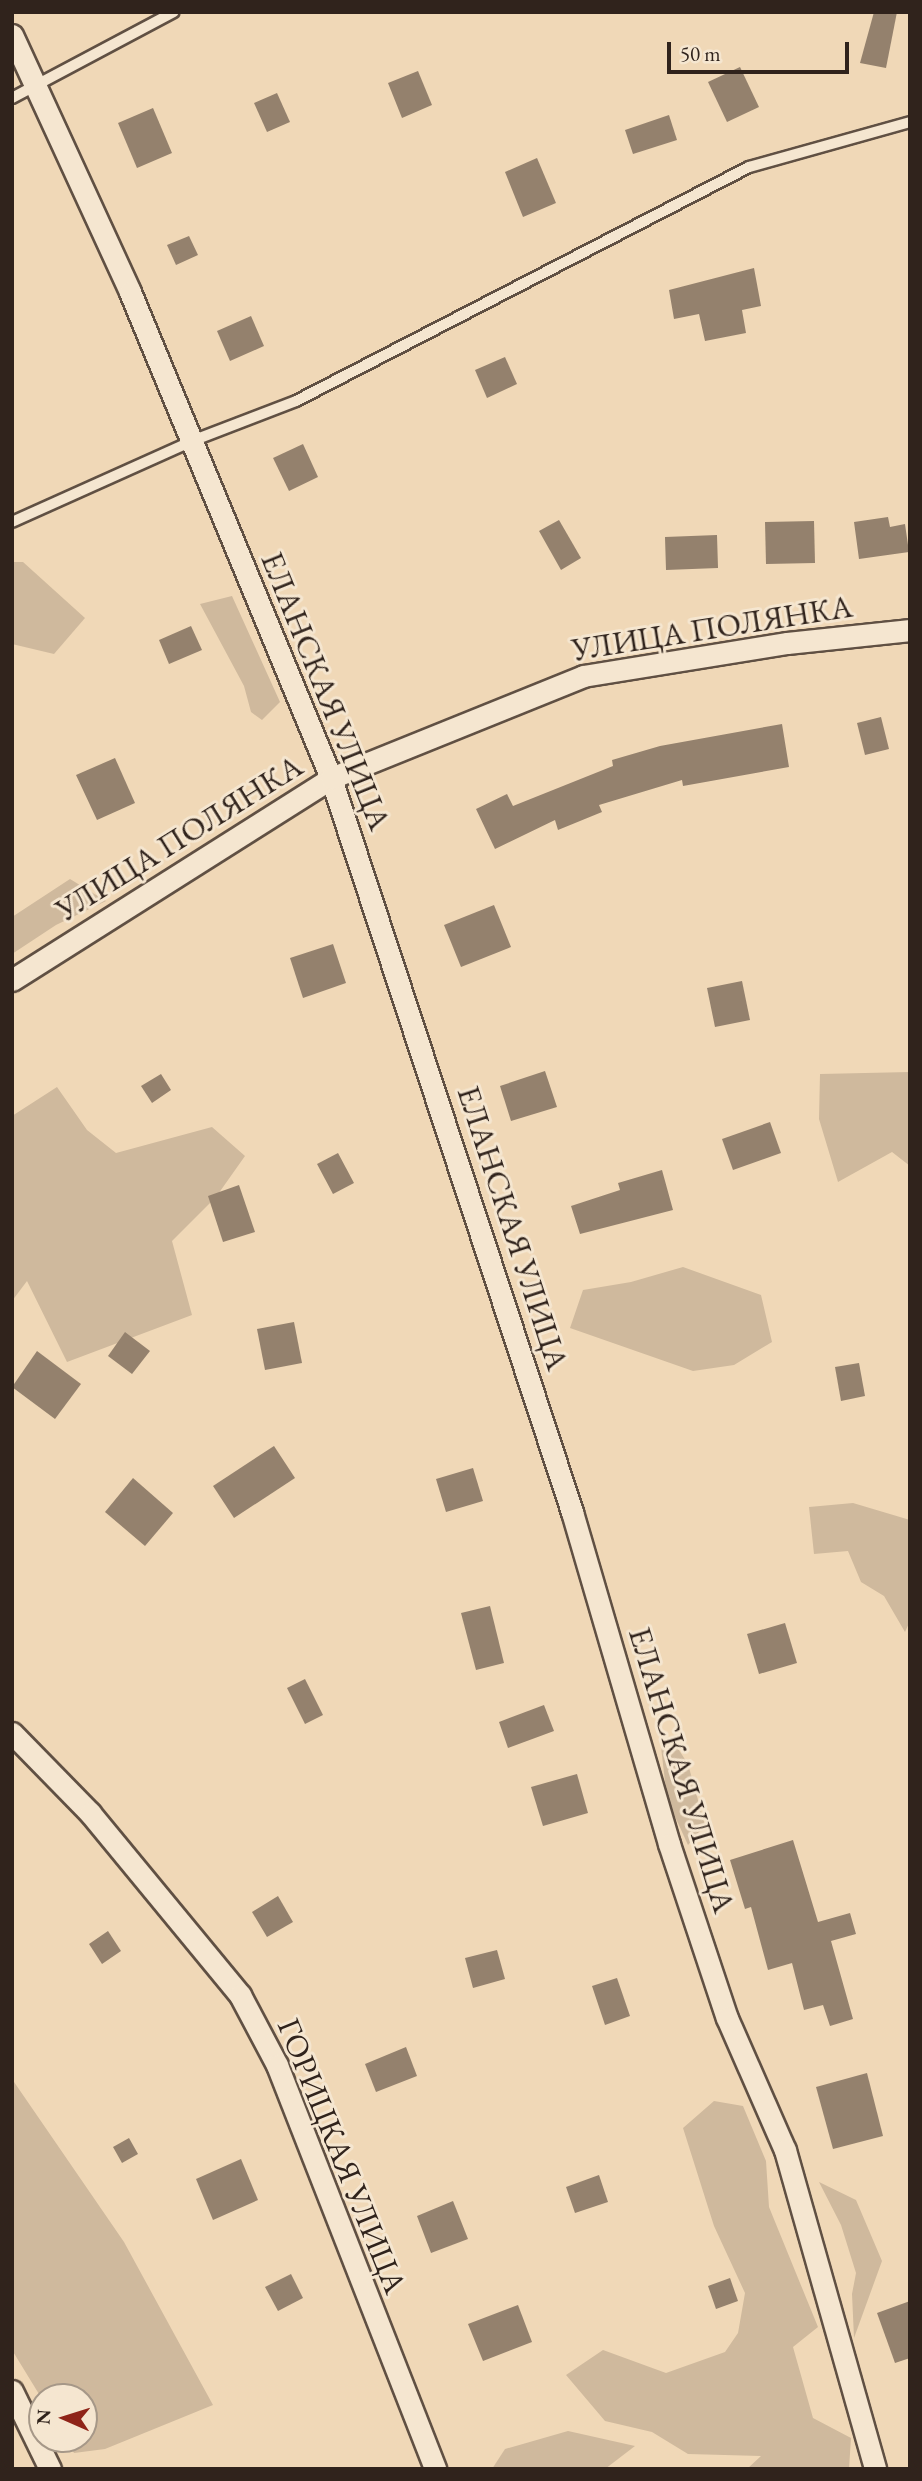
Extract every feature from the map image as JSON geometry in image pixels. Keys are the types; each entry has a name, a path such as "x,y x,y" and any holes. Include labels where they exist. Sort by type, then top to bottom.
{"street":[{"name":"ЕЛАНСКАЯ УЛИЦА","path":"12,35 37,86 191,441 331,778 572,1512 714,1980 785,2150 875,2469"},
{"name":"УЛИЦА ПОЛЯНКА","path":"12,980 331,778 583,676 787,643 910,630"},
{"name":"ГОРИЦКАЯ УЛИЦА","path":"12,1733 90,1813 240,1995 277,2065 435,2469"},
{"path":"12,2391 50,2469"}],"lane":[{"path":"12,98 174,12"},
{"path":"12,522 191,441 296,401 749,167 910,122"}],"shaded area":[{"path":"12,562 23,562 85,618 54,654 12,644"},
{"path":"232,596 280,702 262,720 251,712 244,686 200,604"},
{"path":"70,879 106,901 56,925 12,954 12,917"},
{"path":"910,1072 910,1166 892,1152 838,1182 819,1119 820,1074"},
{"path":"57,1087 87,1130 116,1153 212,1127 245,1156 216,1197 172,1241 192,1315 67,1362 27,1281 12,1301 12,1116"},
{"path":"683,1267 761,1295 772,1342 734,1365 693,1371 570,1328 583,1290 631,1282"},
{"path":"853,1503 910,1520 910,1621 905,1632 884,1596 861,1582 848,1551 814,1554 809,1507"},
{"path":"660,1738 675,1744 688,1764 705,1825 688,1845 667,1799"},
{"path":"12,2079 124,2242 213,2405 98,2450 98,2383 32,2383 12,2350"},
{"path":"714,2101 743,2106 766,2161 769,2207 818,2327 793,2347 813,2418 851,2438 849,2469 747,2469 761,2456 688,2454 652,2432 605,2421 566,2375 603,2350 666,2373 725,2352 738,2333 745,2293 714,2226 683,2128"},
{"path":"819,2182 856,2200 882,2261 854,2338 852,2294 856,2273 841,2225"},
{"path":"568,2431 635,2446 605,2469 492,2469 505,2449"}],"building":[{"path":"874,12 897,12 886,68 860,63"},
{"path":"740,67 759,107 727,122 708,82"},
{"path":"418,71 432,105 402,118 388,83"},
{"path":"277,93 290,122 267,132 254,103"},
{"path":"153,108 172,153 137,168 118,123"},
{"path":"669,115 677,140 633,154 625,130"},
{"path":"537,158 556,203 523,217 505,172"},
{"path":"189,236 198,255 176,265 167,245"},
{"path":"754,268 761,306 742,310 746,333 705,341 699,314 674,319 669,290"},
{"path":"251,316 264,346 230,361 217,331"},
{"path":"505,357 517,384 487,398 475,370"},
{"path":"303,444 318,477 289,491 273,458"},
{"path":"888,517 890,527 905,524 909,552 859,559 854,522"},
{"path":"559,520 581,558 561,570 539,531"},
{"path":"814,521 815,563 766,564 765,522"},
{"path":"717,535 718,568 666,570 665,537"},
{"path":"191,626 202,650 169,664 159,640"},
{"path":"881,717 889,749 865,755 857,723"},
{"path":"782,724 789,767 683,786 682,780 599,805 602,812 558,830 555,820 495,849 476,809 507,794 513,806 613,766 612,760 660,746"},
{"path":"115,758 135,803 97,820 76,775"},
{"path":"494,905 511,947 461,967 444,925"},
{"path":"333,944 346,983 303,998 290,958"},
{"path":"742,981 750,1020 715,1027 707,988"},
{"path":"545,1071 557,1107 511,1121 500,1086"},
{"path":"161,1074 171,1090 152,1103 141,1086"},
{"path":"770,1122 781,1153 733,1170 722,1139"},
{"path":"338,1153 354,1183 333,1194 317,1164"},
{"path":"662,1170 673,1210 580,1234 571,1206 620,1190 618,1183"},
{"path":"239,1185 255,1232 223,1242 208,1196"},
{"path":"294,1322 302,1363 265,1370 257,1329"},
{"path":"125,1332 150,1351 132,1374 108,1356"},
{"path":"37,1351 81,1384 55,1419 12,1387"},
{"path":"859,1363 865,1396 841,1401 835,1367"},
{"path":"274,1446 295,1478 234,1518 213,1486"},
{"path":"473,1468 483,1501 446,1512 436,1479"},
{"path":"133,1478 173,1513 145,1546 105,1512"},
{"path":"490,1606 504,1663 476,1670 461,1613"},
{"path":"785,1623 797,1663 759,1674 747,1634"},
{"path":"305,1679 323,1715 305,1724 287,1688"},
{"path":"544,1705 554,1731 508,1748 499,1722"},
{"path":"577,1774 588,1813 543,1826 531,1787"},
{"path":"793,1840 818,1922 850,1913 856,1934 831,1941 853,2019 830,2026 823,2005 804,2010 792,1963 768,1970 751,1907 745,1909 730,1860"},
{"path":"278,1896 293,1922 267,1937 252,1912"},
{"path":"108,1931 121,1951 102,1964 89,1944"},
{"path":"497,1950 505,1979 473,1988 465,1958"},
{"path":"617,1978 630,2016 605,2025 592,1986"},
{"path":"406,2047 417,2076 376,2092 365,2064"},
{"path":"867,2073 883,2136 833,2149 816,2087"},
{"path":"129,2138 138,2154 122,2163 113,2147"},
{"path":"241,2159 258,2200 213,2220 196,2179"},
{"path":"599,2175 608,2202 575,2213 566,2187"},
{"path":"453,2201 468,2239 431,2253 417,2216"},
{"path":"291,2274 303,2298 278,2311 265,2287"},
{"path":"730,2278 738,2301 716,2309 708,2286"},
{"path":"910,2301 910,2358 895,2363 877,2313"},
{"path":"518,2305 532,2342 483,2361 468,2324"}]}
